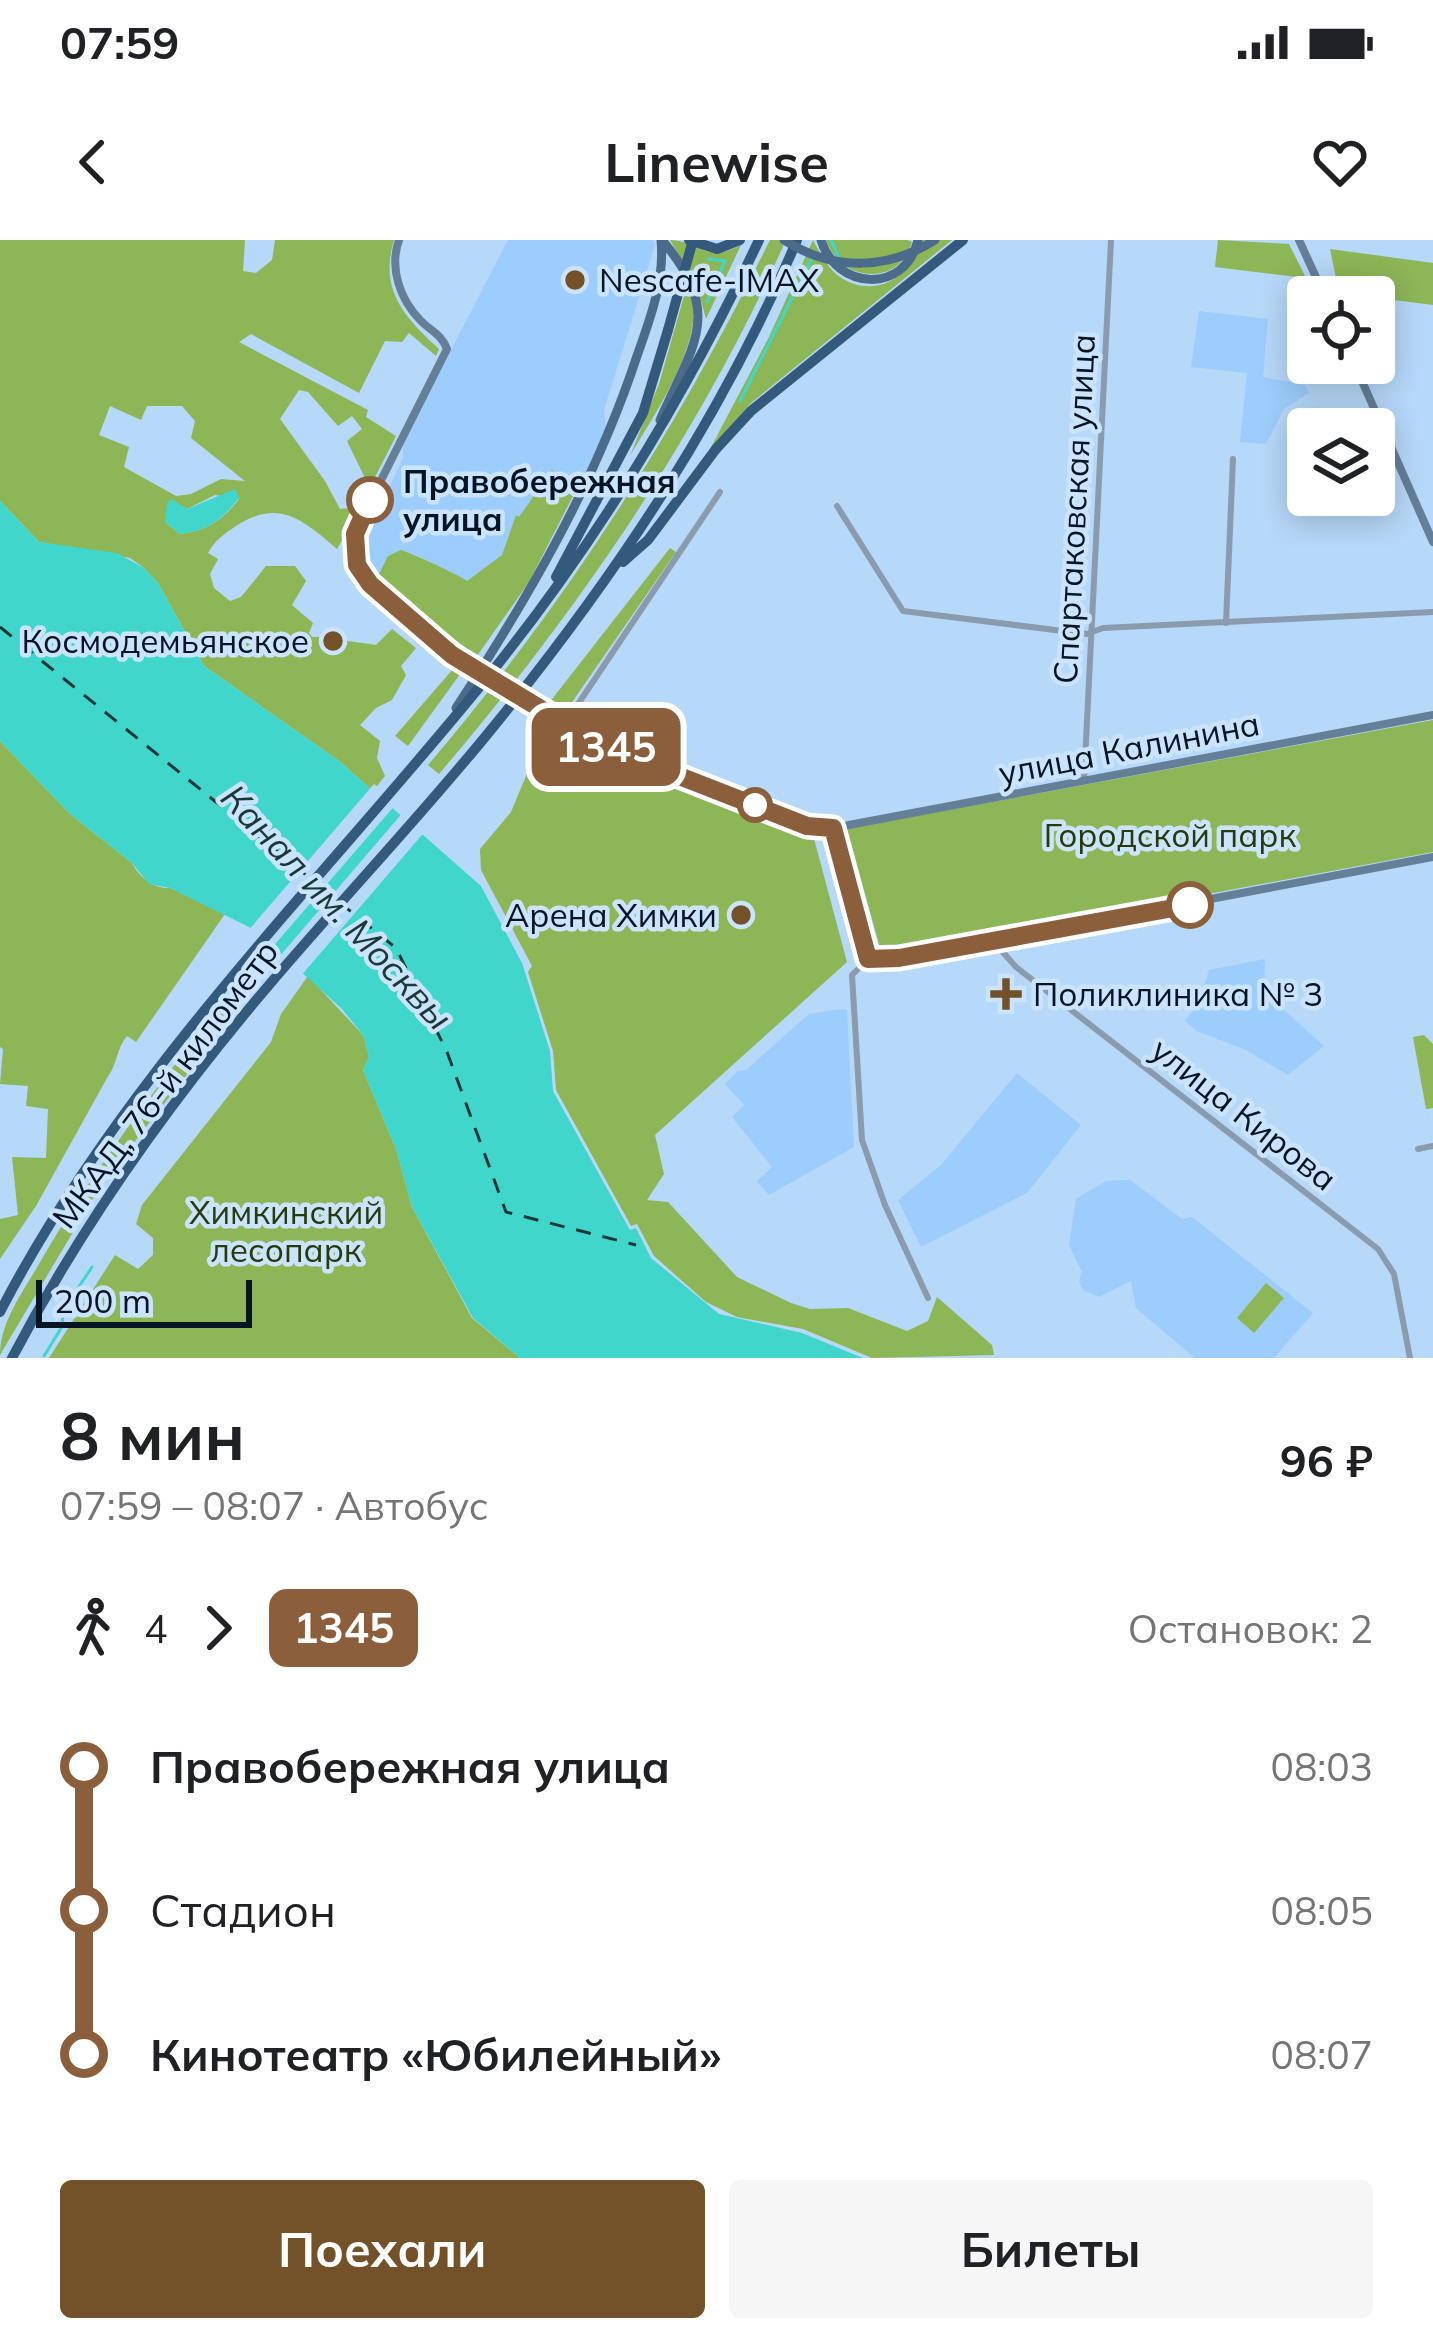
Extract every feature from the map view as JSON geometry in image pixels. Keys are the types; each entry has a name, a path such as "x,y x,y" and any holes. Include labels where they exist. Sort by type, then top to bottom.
{"highway":[{"path":"529,625 643,413 691,240 716,249 740,240"},
{"name":"МКАД, 76-й километр","path":"0,1312 82,1172 152,1077 529,625 585,546 704,353 759,240"},
{"path":"608,577 710,420 797,240"},
{"path":"608,577 648,540 716,449 751,411 963,240"},
{"name":"МКАД, 76-й километр","path":"12,1358 112,1191 266,988 490,731 608,577"}],"main road":[{"path":"643,458 701,319 691,284 662,240"},
{"path":"434,741 527,595 574,510 621,404 646,329 660,279 662,240"},
{"path":"784,240 826,261 855,265 897,258 935,240"},
{"path":"821,240 840,271 872,281 902,269 917,240"}],"street":[{"path":"399,240 396,276 404,297 447,349 356,530 354,559 370,584 466,665"},
{"name":"Спартаковская улица","path":"1084,781 1111,240"},
{"path":"1300,240 1315,276"},
{"path":"1363,384 1433,542"},
{"path":"1226,623 1233,459"},
{"path":"564,724 720,492"},
{"path":"837,506 903,611 1004,626 1092,631 1433,612"},
{"path":"535,707 600,745 807,826 833,828 868,959"},
{"name":"улица Калинина","path":"833,828 1433,716"},
{"path":"868,959 876,962 1433,857"},
{"name":"улица Кирова","path":"1002,939 1001,950 1016,967 1378,1250 1394,1274 1410,1358"},
{"path":"868,959 852,975 860,1128 886,1204 928,1298"},
{"path":"1418,1149 1433,1146"}],"shaded area":[{"path":"508,240 653,240 655,245 604,410 606,430 554,534 516,516 502,555 422,615 372,566 367,547 371,527 403,458 403,442"},
{"path":"1199,311 1268,319 1263,377 1305,385 1309,393 1284,409 1266,444 1240,442 1247,373 1191,367"},
{"path":"1265,959 1264,992 1324,1046 1288,1075 1185,1021 1199,1004 1209,970"},
{"path":"847,1010 854,1147 769,1195 757,1181 772,1167 732,1117 744,1105 725,1084 809,1014"},
{"path":"1017,1073 1081,1125 1027,1193 921,1247 898,1200 941,1165"},
{"path":"1130,1180 1182,1219 1192,1217 1313,1313 1274,1358 1195,1358 1136,1308 1131,1281 1099,1297 1083,1290 1082,1272 1069,1245 1076,1199 1106,1181"}],"green space":[{"path":"0,240 245,240 243,271 256,273 272,260 275,240 394,240 392,288 405,314 439,349 436,356 409,333 402,342 385,341 359,393 251,334 239,342 368,410 366,417 396,436 373,481 365,478 347,441 362,429 352,416 338,426 308,392 299,390 280,419 340,509 361,507 337,549 313,529 278,513 251,518 217,541 208,553 218,559 210,574 214,588 230,601 241,597 266,566 295,566 306,581 292,605 313,623 312,637 325,630 348,641 376,645 392,629 416,648 401,666 406,675 392,700 360,725 380,741 377,758 385,776 373,791 339,761 204,666 158,583 130,558 39,542 0,501","holes":["110,406 141,420 147,406 182,406 195,421 191,438 245,481 221,479 176,496 124,467 129,447 99,435","215,495 239,499 220,519 198,530 180,534 166,523 171,500 187,509"]},
{"path":"670,240 711,252 741,245 706,319 697,286"},
{"path":"770,240 786,240 752,313 674,453 587,585 439,774 428,765 527,640 616,513 696,381"},
{"path":"813,240 835,273 866,286 902,274 922,240 952,240 751,403 709,451 769,337"},
{"path":"826,240 912,242 895,267 869,274 844,264"},
{"path":"1218,240 1289,244 1305,276 1289,276 1215,267"},
{"path":"1330,249 1433,263 1433,305 1395,300 1395,276 1336,276"},
{"path":"688,282 693,324 687,348 630,456 659,384"},
{"path":"552,470 579,484 529,582 477,656 422,615 379,574 388,556 401,550 467,581 502,555 516,515"},
{"path":"670,548 676,552 568,708 549,703"},
{"path":"453,669 460,673 458,677 408,746 395,736"},
{"name":"Городской парк","path":"1433,720 1433,852 882,955 847,829"},
{"path":"546,728 813,835 847,962 655,1135 664,1174 647,1200 668,1202 737,1277 791,1303 810,1309 848,1308 907,1331 928,1321 937,1297 992,1345 994,1355 872,1358 803,1329 737,1317 706,1302 654,1256 637,1224 631,1226 556,1090 553,1051 528,972 532,966 481,870 480,849 511,812"},
{"path":"0,741 70,814 148,881 225,914 136,1042 127,1036 123,1041 111,1072 36,1206 0,1259 0,1219 18,1215 12,1157 46,1158 48,1109 26,1106 28,1086 0,1084"},
{"name":"Химкинский лесопарк","path":"308,976 363,1035 369,1057 363,1070 396,1149 412,1207 472,1318 520,1358 49,1358 115,1255 138,1269 153,1255 153,1238 136,1224 142,1205 271,1042 281,1014"},
{"path":"242,980 253,989 101,1185 0,1355 14,1308 61,1226 109,1153"},
{"path":"1424,1035 1433,1044 1433,1108 1426,1109 1413,1037"},
{"path":"1266,1283 1284,1298 1254,1333 1237,1318"}],"water":[{"path":"235,489 239,498 206,527 180,534 165,522 171,499 187,509"},
{"name":"Канал им. Москвы","path":"0,501 39,542 117,553 144,568 158,583 204,666 339,761 481,886 522,963 550,1051 553,1091 630,1230 636,1228 651,1258 719,1314 802,1333 863,1358 520,1358 473,1318 412,1207 396,1149 363,1070 369,1057 363,1035 342,1009 255,930 170,888 149,884 132,863 70,814 0,741"}],"pier":[{"path":"374,784 397,803 270,950 247,932"},
{"path":"405,810 427,829 300,977 279,957"}],"waterway":[{"path":"831,240 839,258"},
{"path":"740,401 812,258"},
{"path":"707,302 725,261 708,259"},
{"path":"44,1356 63,1325 62,1312 92,1267"}],"ferry route":[{"path":"0,627 311,879"},
{"path":"318,885 396,948 447,1052 506,1212 636,1245"}],"tunnel":[{"path":"466,665 535,707"}],"bus line":[{"name":"1345","path":"370,500 355,534 357,565 370,584 452,655 600,745 807,826 833,828 868,959 876,962 1190,905"}],"place":[{"name":"Nescafe-IMAX","path":"575,280"},
{"name":"Правобережная улица","path":"370,500"},
{"name":"Космодемьянское","path":"333,641"},
{"name":"Арена Химки","path":"741,915"},
{"name":"Поликлиника № 3","path":"1006,994"}]}
